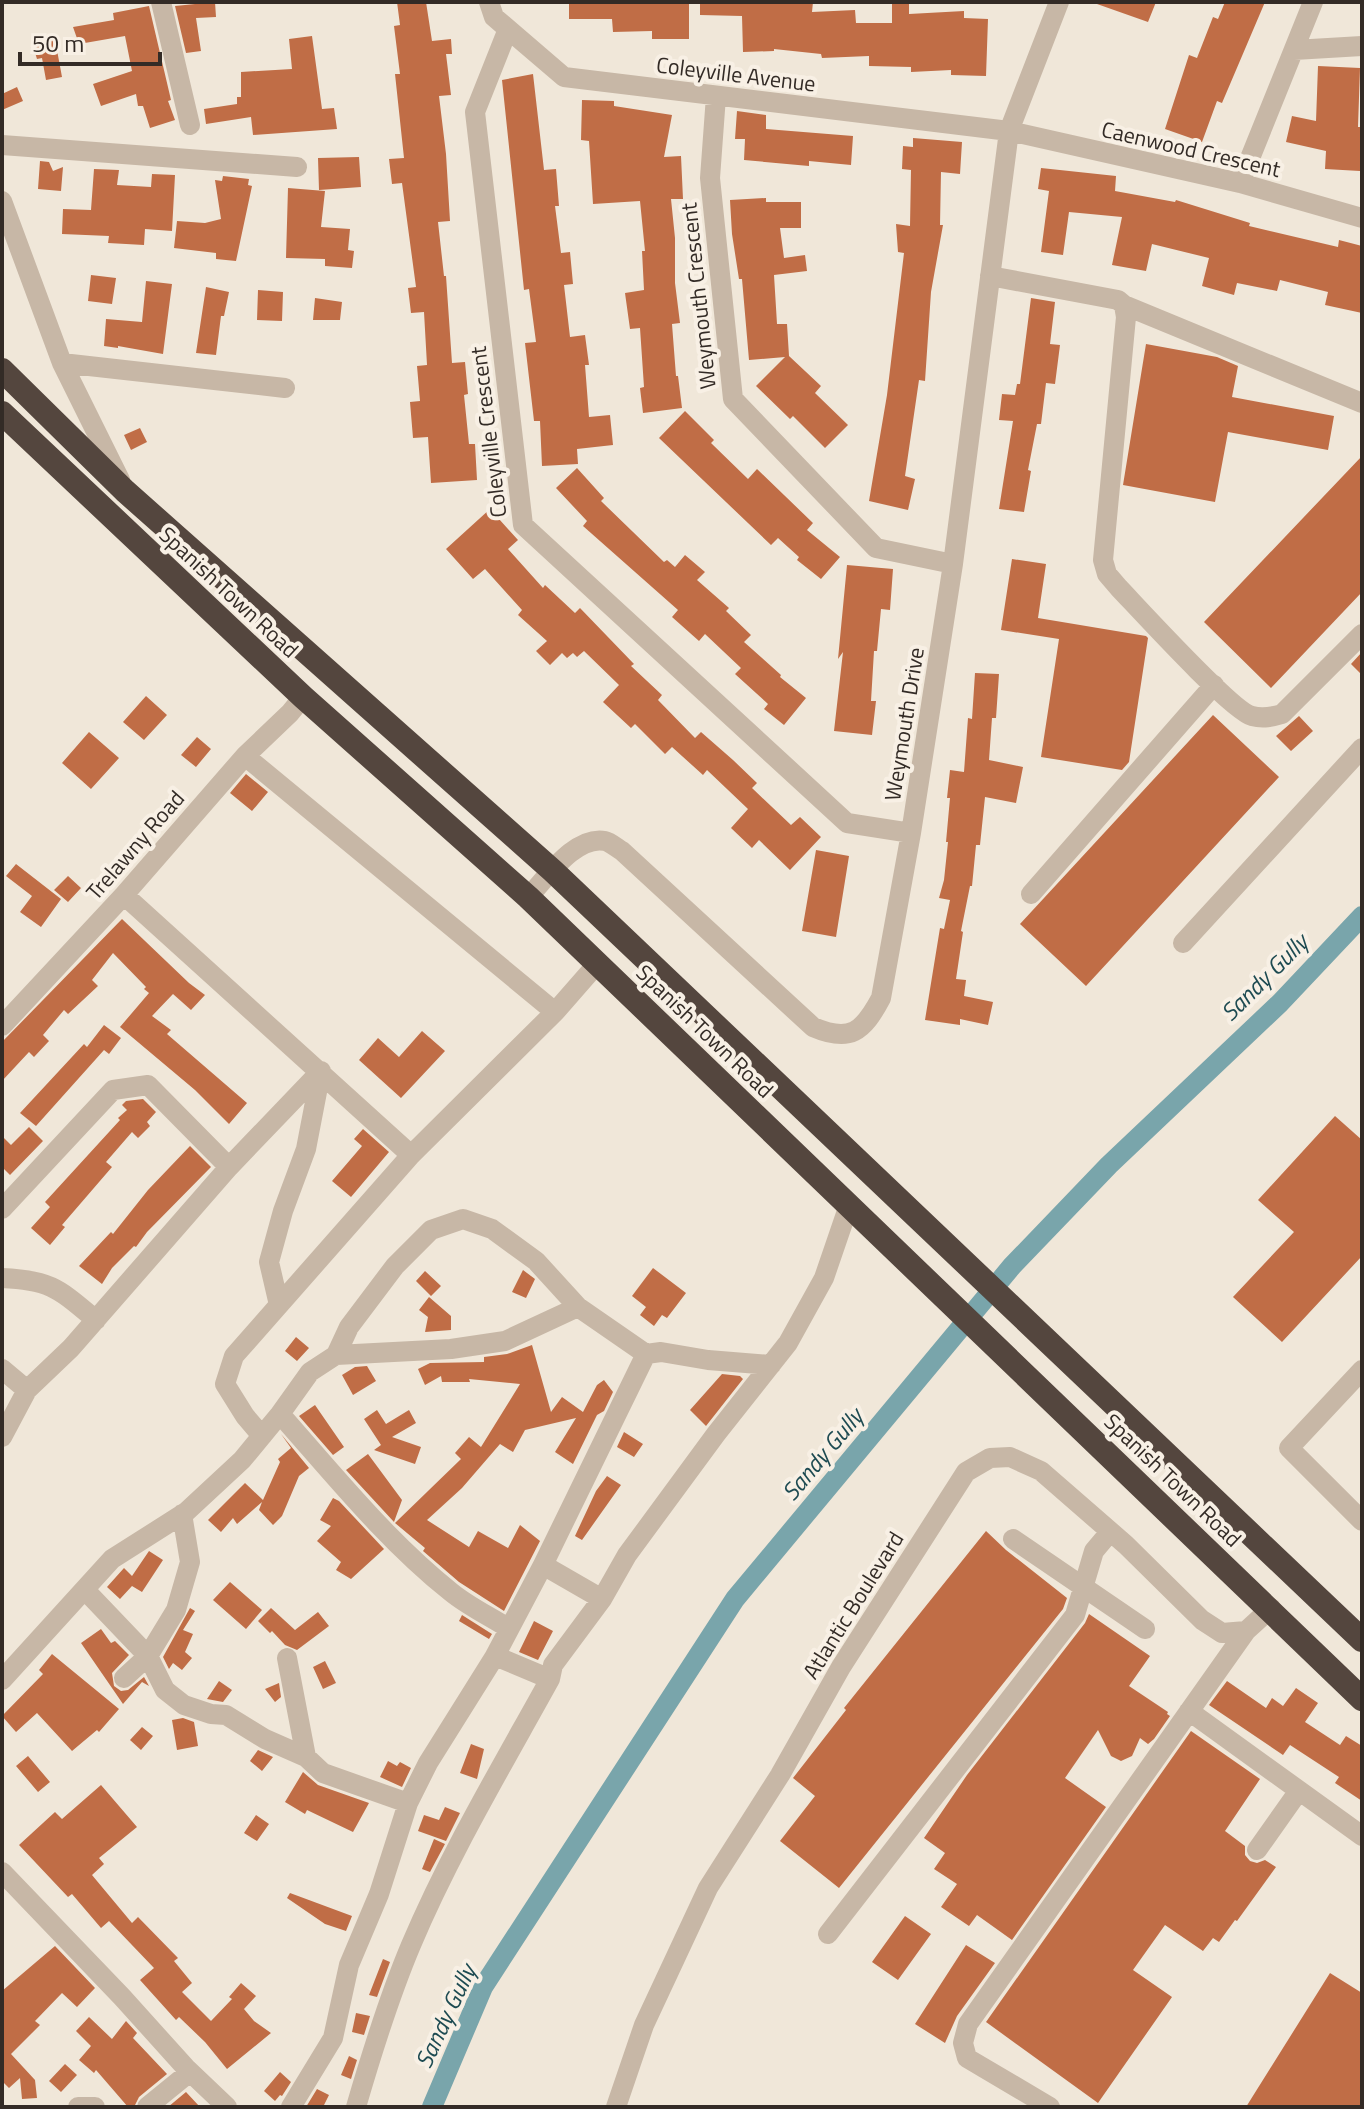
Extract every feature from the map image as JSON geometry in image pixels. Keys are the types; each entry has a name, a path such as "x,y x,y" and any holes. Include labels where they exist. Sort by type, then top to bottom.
{"highway":[{"name":"Spanish Town Road","path":"2,370 125,491 553,871 1362,1640"},
{"name":"Spanish Town Road","path":"2,413 303,697 528,897 1271,1608 1362,1699"}],"street":[{"path":"161,2 190,125"},
{"name":"Coleyville Avenue","path":"489,2 494,17 564,77 1009,131"},
{"name":"Weymouth Drive","path":"528,897 569,852 585,843 605,841 622,851 813,1027 833,1035 852,1033 870,1020 881,998 911,833 953,564 1009,131 1059,2"},
{"path":"1240,183 1313,2"},
{"name":"Coleyville Crescent","path":"508,29 475,112 523,525 847,823 911,833"},
{"path":"1294,50 1362,46"},
{"name":"Weymouth Crescent","path":"716,96 710,178 733,399 876,548 953,564"},
{"name":"Caenwood Crescent","path":"1009,131 1240,183 1362,218"},
{"path":"2,145 297,167"},
{"path":"2,201 62,363 125,491"},
{"path":"990,276 1118,300 1362,403"},
{"path":"1124,305 1126,317 1103,560 1107,574 1214,685 1249,716 1267,718 1282,714 1362,634"},
{"path":"62,363 285,388"},
{"path":"1031,894 1214,685"},
{"name":"Trelawny Road","path":"2,1026 124,895 245,756 303,697"},
{"path":"1183,943 1362,748"},
{"path":"245,756 555,1012"},
{"path":"124,895 411,1155"},
{"path":"262,1436 225,1384 234,1356 411,1155 555,1012 597,964"},
{"path":"2,1413 96,1320 229,1167 321,1071"},
{"path":"279,1305 269,1262 283,1211 306,1149 321,1071"},
{"path":"2,1209 113,1090 148,1085 229,1167"},
{"path":"356,2107 374,2044 411,1945 468,1827 550,1679 553,1665 602,1599 627,1555 788,1343 824,1278 849,1205"},
{"path":"336,1355 349,1327 395,1266 431,1230 463,1219 492,1229 536,1261 578,1307 646,1354 661,1352 708,1360 771,1365"},
{"path":"2,1278 37,1280 64,1293 96,1320"},
{"path":"2,1680 112,1559 182,1514 242,1460 310,1372 336,1355 451,1349 505,1341 578,1307"},
{"path":"291,2107 333,2038 349,1965 379,1894 408,1803 428,1763 495,1656 646,1354"},
{"path":"2,1369 27,1390"},
{"path":"1362,1370 1289,1448 1362,1521"},
{"path":"2,1437 27,1390"},
{"path":"280,1414 358,1503 414,1560 452,1593 508,1628"},
{"name":"Atlantic Boulevard","path":"616,2107 644,2025 708,1888 780,1775 841,1667 966,1472 990,1458 1010,1457 1041,1471 1169,1585 1202,1620 1222,1633 1246,1631"},
{"path":"124,1678 148,1656 176,1610 190,1562 182,1514"},
{"path":"828,1934 1075,1615 1094,1551 1110,1532"},
{"path":"1013,1539 1145,1629"},
{"path":"543,1565 602,1599"},
{"path":"85,1590 148,1656 165,1690 184,1705 211,1714 226,1715 265,1739 306,1757 323,1773 408,1803"},
{"path":"1050,2107 967,2058 963,2043 968,2024 1246,1631 1271,1608"},
{"path":"495,1656 550,1679"},
{"path":"287,1658 306,1757"},
{"path":"1189,1711 1362,1836"},
{"path":"1257,1850 1298,1792"},
{"path":"2,1872 190,2072 227,2107"},
{"path":"147,2107 190,2072"},
{"path":"78,2107 95,2107"}],"building":[{"path":"215,2 216,17 196,18 201,51 186,53 175,6"},
{"path":"397,2 426,2 432,41 451,39 452,54 446,54 451,95 439,96 450,221 438,222 446,276 452,363 465,362 468,394 464,395 469,444 475,444 477,480 431,483 428,437 413,438 410,402 420,401 417,366 427,365 424,312 411,313 408,288 416,287 402,183 392,184 389,159 404,158 395,74 400,74 394,26 400,25"},
{"path":"569,2 689,2 689,39 652,39 652,31 613,32 612,19 569,19"},
{"path":"700,2 813,2 812,12 855,10 856,23 892,23 892,2 909,2 909,14 964,11 964,18 988,19 986,76 951,75 951,70 911,72 911,67 869,66 869,56 822,58 821,54 774,49 743,52 742,16 700,15"},
{"path":"1097,2 1156,2 1148,22"},
{"path":"1225,2 1265,2 1222,103 1217,101 1202,142 1165,129 1189,55 1197,58 1213,17 1218,19"},
{"path":"149,6 171,100 168,101 175,120 150,128 143,106 138,106 136,94 101,106 93,84 132,71 125,36 79,44 73,27 114,20 113,13"},
{"path":"54,34 62,77 46,80 42,58 37,59 31,40"},
{"path":"312,36 322,109 334,108 337,129 253,135 251,117 206,124 204,109 237,104 237,97 241,97 241,72 292,69 289,39"},
{"path":"1318,66 1360,68 1360,171 1325,169 1326,151 1286,142 1292,116 1316,121"},
{"path":"533,74 544,170 556,169 559,206 555,206 561,253 570,252 573,284 564,285 570,337 585,335 589,365 585,365 589,417 610,415 613,445 577,449 578,464 542,466 540,421 534,421 525,343 536,342 529,289 524,290 502,80"},
{"path":"17,87 23,101 2,110 2,94"},
{"path":"582,100 614,101 614,106 672,115 664,157 681,156 683,199 671,199 680,323 672,324 682,408 643,413 640,328 630,329 625,293 644,290 642,251 645,251 640,201 593,204 589,141 581,140"},
{"path":"737,111 766,115 766,129 853,136 851,165 809,161 809,166 744,160 745,139 735,139"},
{"path":"913,138 962,142 960,174 941,172 940,225 943,225 931,292 925,381 919,380 905,476 915,479 908,510 869,501 887,395 904,253 898,252 896,224 910,226 911,170 902,169 903,146 913,147"},
{"path":"359,157 361,187 319,190 318,158"},
{"path":"40,161 49,162 53,171 63,167 61,191 38,189"},
{"path":"1041,168 1116,176 1115,191 1176,200 1250,223 1249,226 1338,247 1339,240 1362,246 1362,313 1325,305 1328,292 1280,280 1277,291 1237,283 1234,295 1202,286 1209,258 1152,244 1146,271 1112,265 1122,217 1069,212 1063,255 1041,252 1049,191 1038,189"},
{"path":"94,169 119,170 117,185 151,187 152,174 175,175 172,231 145,229 144,245 108,243 109,236 62,234 63,209 91,210"},
{"path":"223,176 249,179 248,185 252,186 236,261 216,259 216,253 174,248 177,221 205,223 221,219 215,180 222,181"},
{"path":"288,188 325,191 321,227 350,229 348,250 354,251 352,268 325,266 325,259 286,258"},
{"path":"766,198 766,202 801,202 801,228 780,228 784,258 805,255 807,271 774,275 777,324 787,324 789,356 821,386 815,393 848,425 825,448 793,416 790,419 756,386 785,357 749,360 742,279 739,279 732,234 730,200"},
{"path":"91,275 116,278 112,304 88,301"},
{"path":"146,281 172,284 163,354 104,346 106,319 142,322"},
{"path":"206,287 229,292 224,316 221,316 216,355 196,353"},
{"path":"258,290 283,292 282,321 257,320"},
{"path":"315,298 342,302 340,320 313,320"},
{"path":"1031,298 1055,302 1050,344 1060,345 1055,384 1046,383 1041,424 1037,424 1024,512 999,509 1013,421 999,420 1002,394 1015,395 1017,384 1020,384"},
{"path":"1146,344 1217,357 1238,366 1232,397 1334,416 1328,450 1228,432 1215,502 1123,485"},
{"path":"685,411 714,440 711,443 748,479 757,469 813,523 807,530 840,557 821,579 797,560 799,557 778,538 771,545 659,438"},
{"path":"140,428 147,442 131,450 124,435"},
{"path":"1362,456 1362,592 1271,688 1204,622"},
{"path":"577,468 604,498 601,501 664,562 667,560 675,567 685,555 705,572 697,580 729,608 726,611 751,635 744,642 806,698 784,725 764,709 768,704 735,674 741,668 705,634 699,641 672,617 678,610 583,526 587,521 556,488"},
{"path":"490,509 518,540 508,549 543,588 545,585 575,613 580,608 634,664 631,666 662,695 658,700 695,738 701,732 733,760 757,783 752,788 791,825 800,817 821,837 790,870 759,840 752,848 731,828 748,809 707,770 703,775 672,747 665,754 635,724 631,728 603,702 619,685 584,651 577,657 573,653 567,658 562,653 550,665 536,651 547,641 518,615 522,610 485,569 473,579 446,549"},
{"path":"1012,559 1046,564 1038,618 1148,638 1129,762 1122,770 1041,757 1059,639 1001,630"},
{"path":"847,565 893,569 890,610 881,609 877,651 874,651 871,701 876,701 872,735 834,731 843,652 838,659"},
{"path":"1362,652 1362,675 1351,664"},
{"path":"975,673 999,674 989,760 1023,767 1016,803 985,797 980,845 976,845 972,886 961,931 956,979 966,980 964,996 993,1002 988,1025 960,1019 960,1025 925,1020 940,928 944,929 950,900 939,898 948,842 950,770 964,772"},
{"path":"146,696 167,715 144,740 123,722"},
{"path":"1213,715 1279,777 1086,986 1020,924"},
{"path":"1299,716 1313,731 1291,751 1276,736"},
{"path":"89,732 119,758 91,789 62,763"},
{"path":"197,737 211,749 196,767 181,755"},
{"path":"246,774 268,792 252,811 230,793"},
{"path":"816,850 849,856 836,937 802,931"},
{"path":"16,864 61,899 41,927 20,912 32,896 6,876"},
{"path":"68,876 81,888 68,902 54,890"},
{"path":"122,919 205,995 191,1010 173,994 152,1016 171,1030 167,1034 247,1103 229,1124 195,1090 120,1027 149,993 113,953 92,980 98,986 68,1014 64,1010 43,1035 49,1041 34,1057 29,1052 2,1081 2,1042"},
{"path":"104,1025 121,1038 109,1054 104,1050 36,1126 20,1113 84,1044 87,1047"},
{"path":"422,1031 445,1051 401,1098 359,1060 378,1038 399,1057"},
{"path":"143,1099 156,1112 147,1122 150,1126 138,1138 132,1132 106,1162 112,1167 62,1225 65,1227 50,1245 31,1228 50,1207 45,1202 120,1120 118,1118 127,1110 122,1105 126,1101"},
{"path":"1335,1116 1362,1140 1362,1256 1282,1342 1233,1297 1294,1232 1258,1200"},
{"path":"29,1127 43,1141 10,1175 2,1167 2,1136 11,1145"},
{"path":"363,1129 389,1152 351,1197 332,1181 362,1146 354,1139"},
{"path":"190,1146 211,1167 136,1247 112,1268 102,1284 79,1266 111,1232 113,1234 148,1190"},
{"path":"653,1268 686,1293 667,1318 662,1315 654,1326 640,1315 646,1307 632,1296"},
{"path":"523,1270 535,1279 526,1298 512,1292"},
{"path":"425,1271 441,1286 431,1296 416,1281"},
{"path":"429,1297 451,1316 451,1330 425,1332 428,1317 419,1310"},
{"path":"296,1337 309,1348 297,1361 285,1351"},
{"path":"532,1345 551,1412 562,1397 583,1412 597,1385 604,1380 613,1392 604,1411 597,1415 573,1464 555,1452 576,1418 525,1430 513,1452 500,1444 462,1488 427,1520 469,1547 478,1531 508,1548 520,1525 540,1541 504,1611 459,1582 395,1523 461,1459 455,1453 469,1437 481,1447 520,1384 469,1379 470,1382 442,1382 441,1376 425,1385 418,1369 430,1363 484,1362 484,1357 507,1354"},
{"path":"367,1366 376,1381 353,1395 342,1375 355,1367"},
{"path":"722,1374 743,1379 706,1426 690,1410"},
{"path":"315,1405 344,1447 333,1455 299,1416"},
{"path":"377,1410 386,1424 409,1410 416,1423 392,1437 421,1447 415,1464 374,1450 381,1445 364,1419"},
{"path":"624,1432 643,1444 634,1457 617,1447"},
{"path":"281,1434 309,1468 299,1476 282,1516 273,1525 259,1510 262,1502 237,1524 233,1518 221,1532 208,1520 245,1483 263,1500 280,1462 278,1459 291,1448"},
{"path":"368,1454 402,1500 394,1522 346,1470"},
{"path":"607,1476 621,1485 582,1540 575,1536 596,1491"},
{"path":"333,1498 384,1549 351,1579 336,1570 341,1562 317,1541 331,1526 320,1520"},
{"path":"986,1531 1067,1598 1063,1609 839,1888 780,1841 815,1796 793,1778 846,1710 844,1708"},
{"path":"149,1551 163,1560 142,1592 132,1586 120,1599 107,1587 124,1568 132,1576"},
{"path":"230,1582 262,1610 246,1629 213,1600"},
{"path":"190,1608 195,1611 183,1630 193,1634 185,1652 192,1658 182,1670 173,1663 169,1669 163,1657"},
{"path":"271,1608 295,1630 318,1612 329,1626 297,1650 285,1645 258,1621"},
{"path":"1089,1614 1150,1656 1129,1686 1170,1716 1154,1739 1148,1744 1140,1738 1132,1756 1121,1761 1111,1756 1098,1730 1065,1778 1106,1807 1012,1940 977,1915 969,1926 941,1907 957,1884 934,1869 945,1853 924,1838 967,1775"},
{"path":"462,1615 492,1634 489,1639 459,1621"},
{"path":"534,1621 553,1631 538,1660 519,1652"},
{"path":"101,1629 111,1643 115,1641 129,1655 112,1673 114,1686 121,1691 128,1690 144,1677 149,1686 142,1682 123,1704 81,1643"},
{"path":"52,1654 119,1709 99,1732 97,1730 72,1751 37,1713 16,1732 2,1716 43,1674 39,1670"},
{"path":"325,1661 336,1683 323,1689 313,1667"},
{"path":"219,1681 232,1690 223,1702 207,1699"},
{"path":"1227,1681 1266,1708 1272,1698 1283,1706 1296,1688 1318,1703 1305,1722 1340,1745 1346,1736 1362,1746 1362,1801 1335,1783 1339,1777 1290,1745 1283,1755 1209,1705"},
{"path":"279,1683 281,1697 275,1702 265,1689"},
{"path":"183,1718 194,1722 198,1746 177,1750 172,1720"},
{"path":"142,1727 153,1736 141,1750 130,1740"},
{"path":"1191,1731 1260,1779 1225,1831 1245,1846 1245,1855 1250,1861 1257,1863 1265,1860 1276,1867 1219,1942 1213,1938 1203,1951 1165,1925 1133,1970 1172,1997 1098,2103 986,2022"},
{"path":"471,1744 484,1749 477,1779 460,1773"},
{"path":"258,1750 273,1757 262,1771 250,1761"},
{"path":"28,1756 50,1782 38,1792 16,1766"},
{"path":"388,1761 397,1766 400,1762 411,1768 402,1787 380,1777"},
{"path":"303,1772 318,1785 369,1803 353,1832 307,1810 305,1814 285,1802"},
{"path":"101,1785 137,1827 99,1858 104,1864 92,1875 132,1923 138,1917 178,1958 174,1961 192,1983 182,1992 211,2021 232,1999 229,1997 241,1983 256,1996 244,2009 271,2033 227,2069 205,2042 179,2017 176,2020 140,1980 154,1968 109,1921 101,1928 72,1894 68,1897 19,1845 55,1812 62,1819"},
{"path":"445,1807 460,1813 446,1841 418,1831 424,1815 439,1820"},
{"path":"256,1815 269,1824 257,1841 244,1833"},
{"path":"434,1839 445,1844 430,1872 422,1869"},
{"path":"290,1893 352,1916 346,1931 325,1924 287,1898"},
{"path":"905,1916 931,1934 898,1980 872,1962"},
{"path":"966,1945 995,1963 957,2016 945,2043 915,2024"},
{"path":"55,1946 95,1988 77,2007 62,1993 35,2021 40,2025 11,2054 35,2080 37,2098 22,2099 20,2078 9,2088 2,2081 2,1991"},
{"path":"383,1959 390,1962 377,1997 369,1995"},
{"path":"1330,1973 1362,1993 1362,2107 1246,2107"},
{"path":"356,2013 370,2016 364,2035 352,2032"},
{"path":"89,2017 112,2039 126,2021 137,2033 133,2038 167,2074 139,2097 134,2107 128,2107 96,2070 94,2073 79,2060 91,2046 76,2031"},
{"path":"349,2056 357,2060 351,2079 341,2075"},
{"path":"65,2064 77,2075 61,2092 49,2081"},
{"path":"280,2072 291,2082 275,2101 264,2091"},
{"path":"317,2089 329,2095 323,2107 306,2107"},
{"path":"186,2092 200,2107 168,2107"}],"waterway":[{"name":"Sandy Gully","path":"432,2107 483,1987 735,1599 1012,1266 1109,1165 1280,1003 1362,916"}]}
